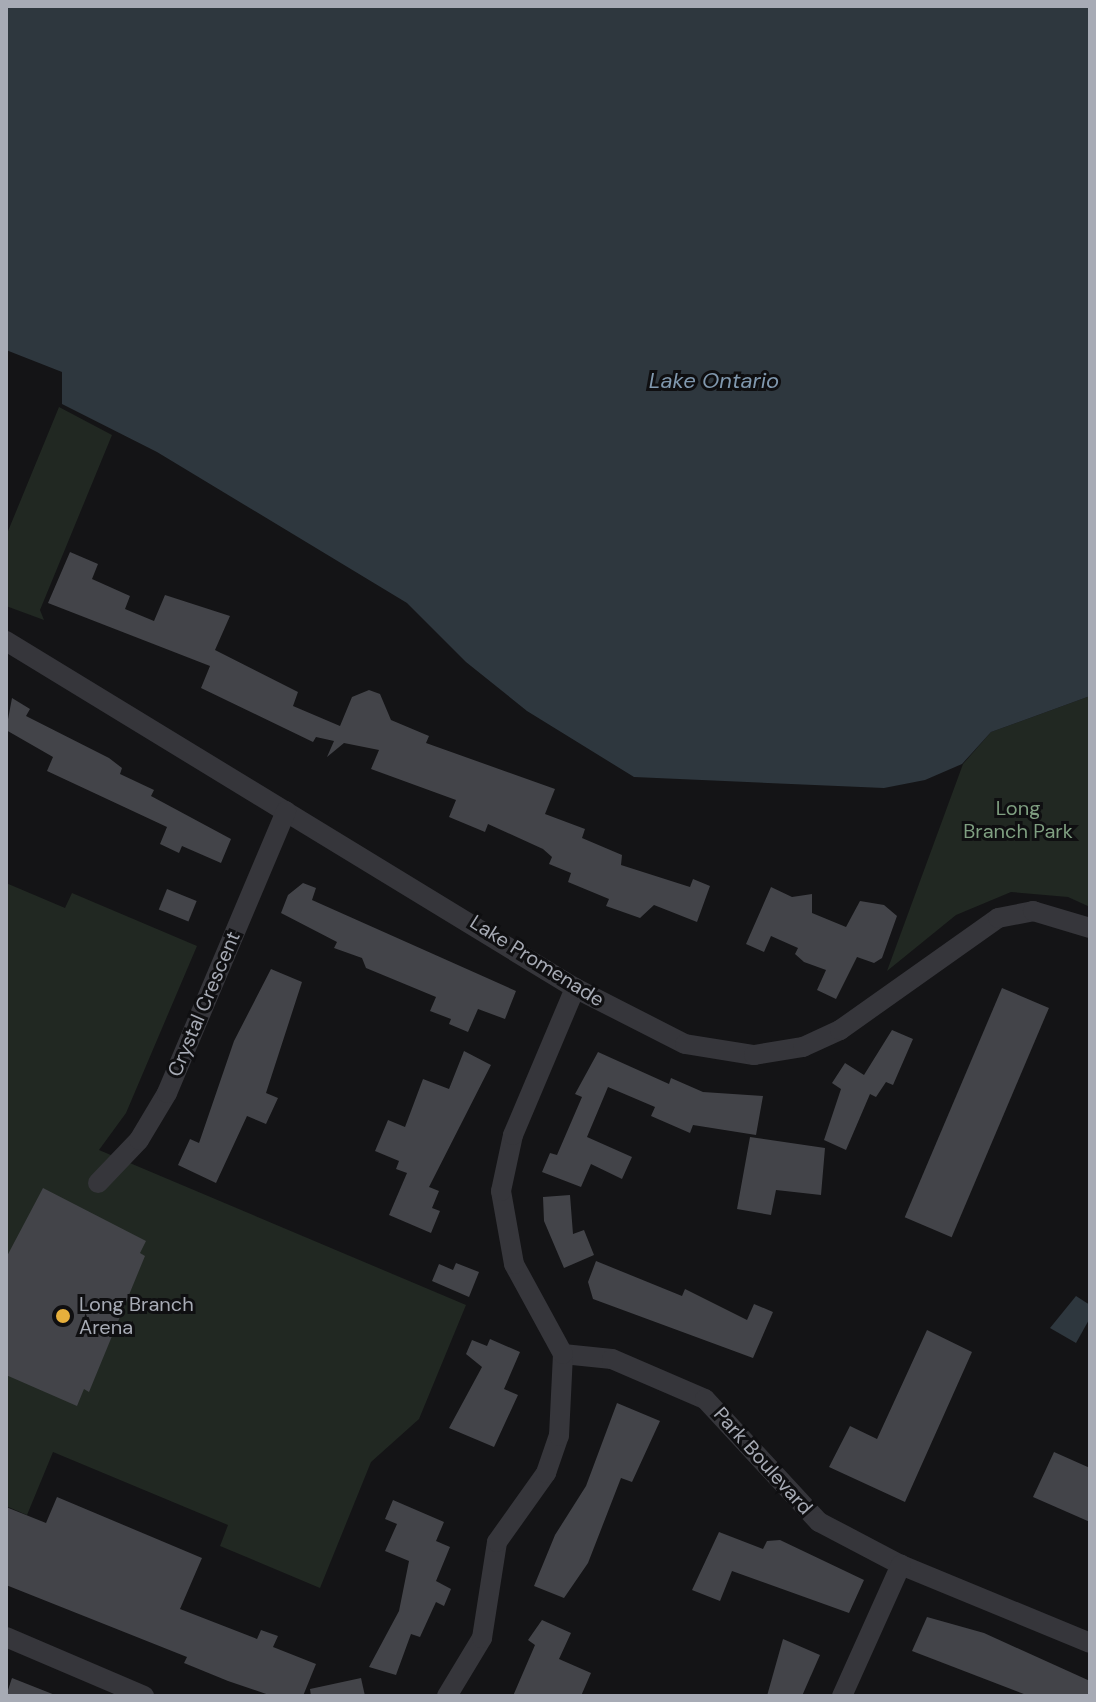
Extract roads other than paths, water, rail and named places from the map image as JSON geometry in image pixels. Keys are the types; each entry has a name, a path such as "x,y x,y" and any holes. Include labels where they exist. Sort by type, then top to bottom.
{"street":[{"name":"Lake Promenade","path":"6,641 575,988 660,1034 754,1055 829,1037 998,918 1033,911 1090,928"},
{"name":"Crystal Crescent","path":"98,1183 139,1140 167,1093 286,811"},
{"path":"447,1696 482,1638 497,1542 553,1456 562,1415 563,1354 514,1264 501,1191 513,1135 575,988"},
{"name":"Park Boulevard","path":"563,1354 612,1359 705,1399 805,1512 901,1565 1090,1643"},
{"path":"842,1696 901,1565"},
{"path":"6,1637 144,1696"}],"water":[{"name":"Lake Ontario","path":"6,6 1090,6 1090,696 991,732 962,764 925,780 884,788 634,777 527,711 466,662 407,603 157,452 62,404 62,372 6,350"},
{"path":"1076,1296 1090,1305 1090,1318 1076,1343 1050,1328"}],"place":[{"name":"Long Branch Arena","path":"63,1316"}],"park label":[{"name":"Long Branch Park","path":"1018,820"}]}
